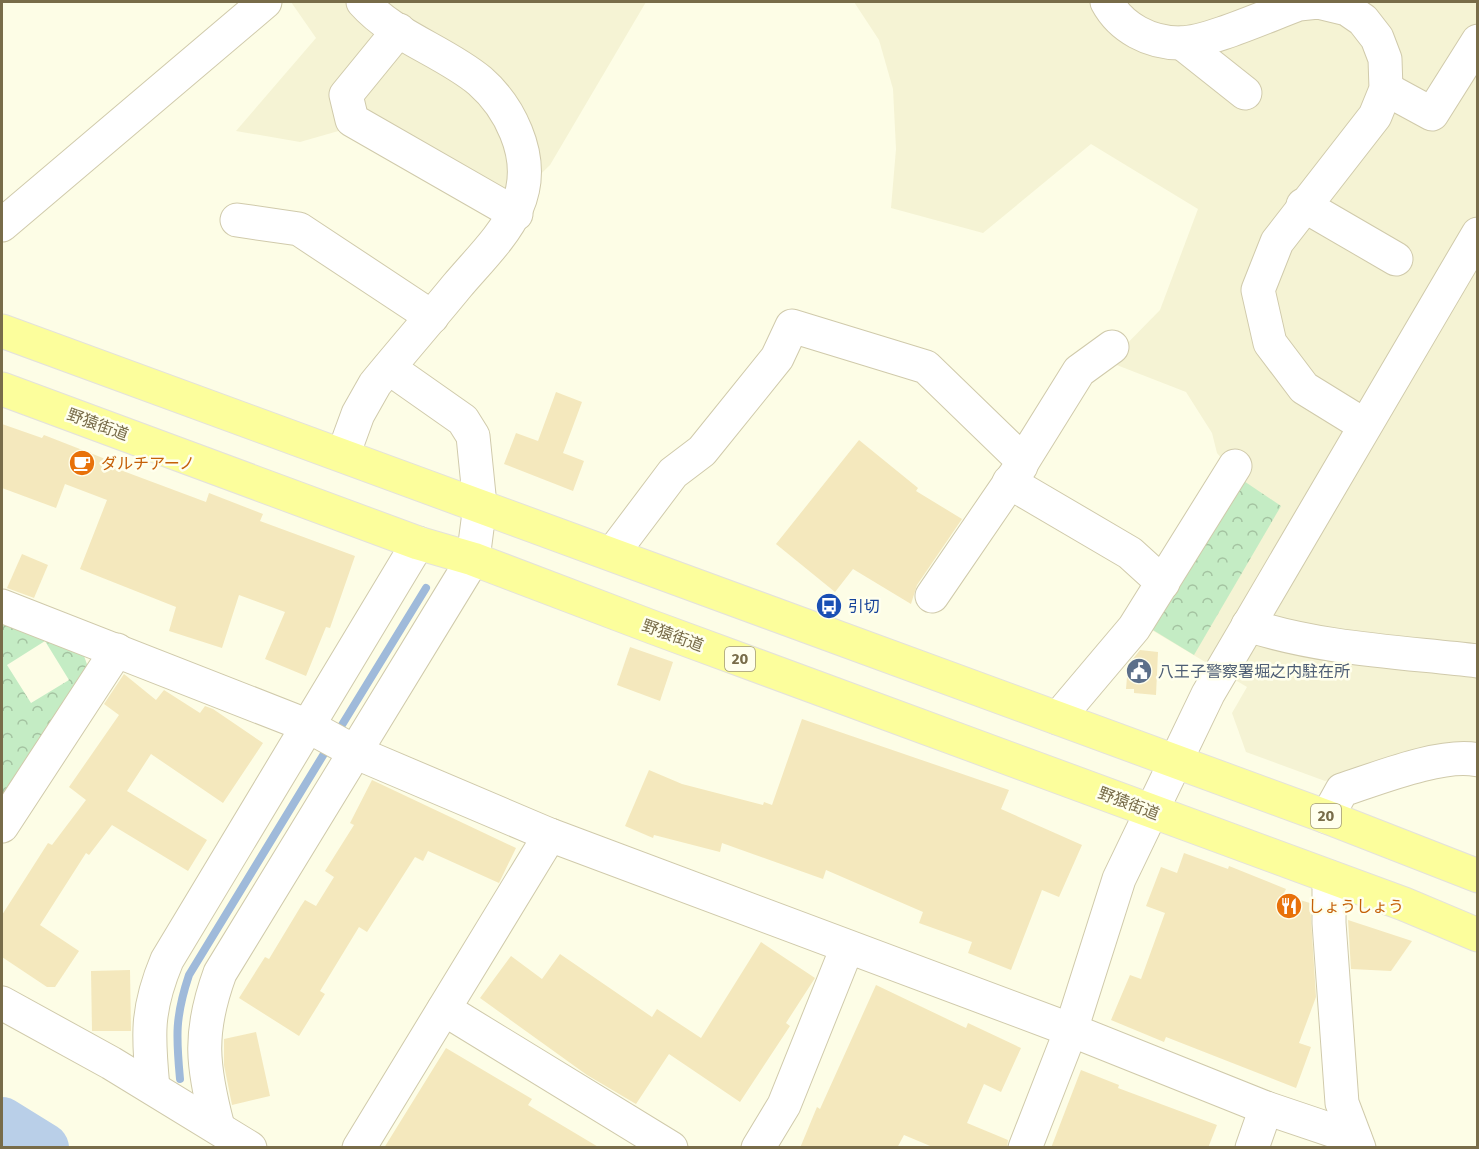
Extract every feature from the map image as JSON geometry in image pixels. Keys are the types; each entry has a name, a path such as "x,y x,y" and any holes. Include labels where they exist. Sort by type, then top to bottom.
{"main road":[{"name":"20","path":"2,331 1174,760 1478,876"},
{"name":"野猿街道","path":"2,388 418,543 473,559 1329,877 1478,935"}],"street":[{"path":"2,225 265,2"},
{"path":"343,455 358,414 375,384 516,214 526,177 526,161 513,124 501,103 478,79 399,30 363,2"},
{"path":"1107,2 1112,12 1137,33 1161,41 1182,43 1219,33 1299,4 1318,2 1347,9 1377,38 1385,59 1386,89 1375,116 1277,242 1258,290 1270,343 1304,388 1364,425"},
{"path":"399,30 346,95 352,120 516,214"},
{"path":"1386,89 1432,114 1478,40"},
{"path":"1182,43 1245,93"},
{"path":"1304,205 1396,259"},
{"path":"237,220 299,229 432,317"},
{"path":"1025,1148 1071,1030 1119,879 1174,760 1208,694 1478,234"},
{"path":"612,554 673,473 702,451 777,358 792,326 926,367 1016,472 1130,552 1163,583"},
{"path":"932,596 1016,472 1079,371 1112,347"},
{"path":"218,1126 206,1082 203,1054 208,1005 216,984 473,559 480,505 473,436 463,420 388,368"},
{"path":"1058,718 1134,628 1235,466"},
{"path":"153,1088 148,1032 149,1011 167,960 306,725 418,543"},
{"path":"2,606 306,725 357,753 550,835 1071,1030 1357,1143"},
{"path":"1248,625 1280,635 1313,641 1478,662"},
{"path":"2,826 117,650"},
{"path":"1327,817 1342,790 1415,766 1468,758 1478,760"},
{"path":"359,1148 550,835"},
{"path":"1329,877 1335,1044 1342,1103 1357,1143"},
{"path":"759,1148 784,1105 847,948"},
{"path":"2,1002 218,1126 250,1148"},
{"path":"444,1009 671,1148"},
{"path":"1251,1148 1266,1108"}],"shaded area":[{"path":"291,2 646,2 550,165 499,215 349,128 300,142 236,131 316,38"},
{"path":"854,2 1477,2 1477,748 1406,757 1325,781 1246,752 1232,713 1247,687 1145,626 1234,473 1217,453 1212,433 1186,392 1109,362 1160,310 1198,209 1091,144 983,233 891,208 896,149 893,89 879,40"}],"green space":[{"path":"1235,475 1281,506 1194,655 1148,627"},
{"path":"2,620 83,653 90,673 2,802","holes":["45,641 69,680 31,703 7,665"]}],"building":[{"path":"556,392 582,402 563,453 584,461 573,491 504,464 516,433 538,441"},
{"path":"2,424 42,438 44,435 108,460 107,465 206,502 209,493 263,514 260,521 355,556 330,628 326,627 306,676 265,659 285,612 239,595 222,648 169,631 176,607 80,569 107,500 65,484 56,508 2,488"},
{"path":"859,440 918,488 916,491 962,519 917,585 911,604 853,569 835,592 776,544"},
{"path":"22,554 48,565 34,598 7,588"},
{"path":"630,647 673,662 660,701 617,685"},
{"path":"1140,650 1158,652 1156,695 1134,693 1134,689 1126,689 1128,665"},
{"path":"124,674 156,700 164,690 200,713 205,706 213,709 263,743 223,803 151,754 127,791 207,840 188,871 112,825 89,855 86,853 40,925 79,951 55,987 47,987 2,957 2,915 48,843 52,845 86,800 69,787 119,715 104,704"},
{"path":"802,719 1009,790 1001,809 1082,845 1059,897 1042,890 1011,970 968,953 972,942 919,923 923,912 826,870 823,879 722,843 720,852 654,835 653,838 625,826 649,770 682,784 763,805 764,802 772,805"},
{"path":"372,780 516,848 499,883 428,851 423,861 415,857 367,932 359,927 320,991 325,994 299,1036 239,998 265,957 269,959 305,900 316,906 334,877 325,871 354,825 350,823"},
{"path":"1184,853 1228,869 1229,866 1286,889 1283,895 1310,903 1316,997 1299,1043 1311,1047 1296,1088 1166,1037 1164,1042 1111,1020 1130,975 1141,979 1165,913 1146,906 1161,867 1177,873"},
{"path":"1348,920 1412,941 1391,971 1351,969"},
{"path":"761,942 815,978 786,1023 790,1026 740,1102 669,1054 636,1104 587,1075 480,998 511,956 542,979 560,954 652,1017 657,1009 701,1038"},
{"path":"130,970 131,1031 92,1031 91,971"},
{"path":"876,985 966,1028 968,1023 1021,1048 1001,1092 984,1084 967,1123 1008,1140 1007,1148 935,1148 904,1135 897,1148 800,1148 817,1107 820,1109"},
{"path":"256,1032 270,1096 232,1105 224,1065 224,1039"},
{"path":"446,1048 532,1099 528,1105 600,1148 384,1148"},
{"path":"1081,1070 1119,1085 1118,1088 1217,1125 1208,1148 1051,1148"}],"waterway":[{"path":"337,733 426,588"},
{"path":"180,1079 179,1015 189,975 330,744"},
{"path":"2,1122 44,1148"}],"place":[{"name":"ダルチアーノ","path":"82,463"},
{"name":"引切","path":"829,606"},
{"name":"八王子警察署堀之内駐在所","path":"1139,671"},
{"name":"しょうしょう","path":"1289,906"}]}
